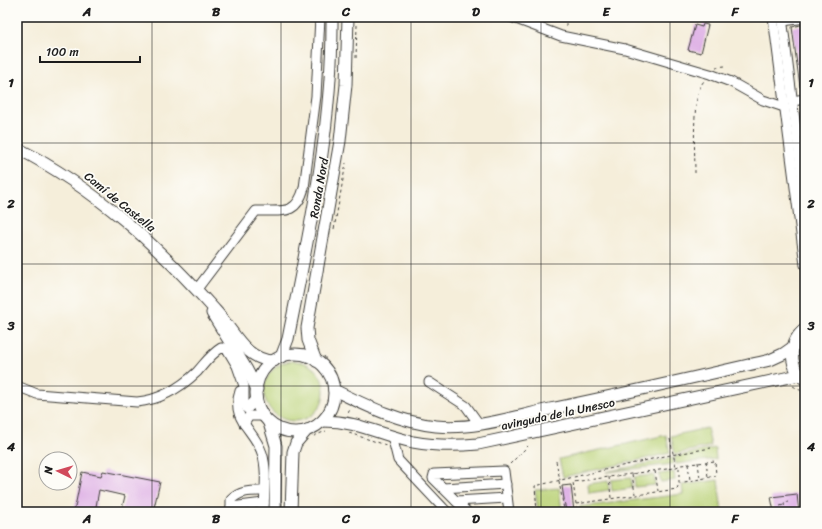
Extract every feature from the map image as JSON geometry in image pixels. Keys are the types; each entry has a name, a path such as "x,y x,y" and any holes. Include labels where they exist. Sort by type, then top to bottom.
{"main road":[{"name":"Ronda Nord","path":"278,359 288,339 322,160 330,78 332,17"},
{"name":"Ronda Nord","path":"338,389 308,340 307,328 340,141 353,21"},
{"name":"Camí de Castella","path":"17,148 70,178 111,208 170,261 197,289 228,324 252,356 258,359 319,356"},
{"name":"Camí de Castella","path":"197,289 247,370 254,398 266,420 276,446 275,512"},
{"path":"802,378 793,362 793,347 799,335 805,329"},
{"name":"avinguda de la Unesco","path":"338,389 392,416 436,426 457,427 479,424 770,360 784,354 793,347"},
{"path":"254,398 258,380 265,368 278,359"},
{"name":"avinguda de la Unesco","path":"325,426 340,421 358,424 389,440 438,445 478,444 802,378"},
{"path":"291,512 294,447 310,433 325,426 338,389"},
{"path":"266,420 288,431 310,433"}],"street":[{"path":"197,289 256,211 284,210 294,208 301,200 304,188 316,96 320,17"},
{"path":"511,17 566,37 625,49 710,74 731,82 764,100 784,107"},
{"path":"773,17 805,265"},
{"path":"805,18 782,19 792,101 803,169 805,201"},
{"path":"792,101 805,99"},
{"path":"17,386 37,394 110,401 137,402 154,400 167,394 195,373 213,353 221,348 227,349 237,366 245,390 244,405 254,398"},
{"path":"241,379 241,389 237,406 244,424 261,451 265,467 264,507 231,510 231,500 236,494 246,491 264,491"},
{"path":"429,382 466,406 479,424"},
{"path":"244,424 244,416 254,398"},
{"path":"244,424 249,416 266,420"},
{"path":"389,440 398,460 447,512"},
{"path":"467,512 433,478 434,474 499,470 504,471 509,511"},
{"path":"443,488 506,484"},
{"path":"456,501 507,498"}],"path":[{"path":"566,17 566,37"},
{"path":"353,21 356,60"},
{"path":"695,173 695,117 700,86 710,74"},
{"path":"334,230 347,157"},
{"path":"319,356 338,389"},
{"path":"310,433 325,426"},
{"path":"346,432 389,440"},
{"path":"670,439 676,468"},
{"path":"510,464 528,446"},
{"path":"537,512 535,486 711,448"},
{"path":"577,512 573,482 608,476 676,468 688,464 715,460 716,476 679,483"},
{"path":"556,461 564,510"},
{"path":"706,461 708,478"},
{"path":"698,462 700,479"},
{"path":"688,464 690,481"},
{"path":"576,504 677,489 679,483 679,467"},
{"path":"655,471 658,491"},
{"path":"632,474 635,495"},
{"path":"608,476 611,498"},
{"path":"780,506 788,502"},
{"path":"784,505 785,512"},
{"path":"487,512 509,511"}],"green space":[{"path":"294,361 311,366 319,374 324,391 319,408 311,416 294,421 277,416 269,408 264,391 269,374 277,366"},
{"path":"707,428 711,446 675,454 671,436"},
{"path":"666,435 670,453 563,477 559,459"},
{"path":"715,448 716,459 676,464 674,457"},
{"path":"672,458 673,464 606,472"},
{"path":"674,472 675,480 661,482 659,474"},
{"path":"654,475 655,485 635,487 634,477"},
{"path":"631,478 632,488 612,491 611,480"},
{"path":"718,480 722,512 580,512 580,507 683,494 682,485"},
{"path":"608,481 609,490 589,493 588,484"},
{"path":"559,488 562,512 538,512 535,490"}],"building":[{"path":"703,24 708,25 701,53 688,50 695,25 702,27"},
{"path":"805,24 805,91 800,87 792,27"},
{"path":"103,471 160,482 153,512 121,512 125,496 99,490 95,512 74,512 82,472 101,476"},
{"path":"571,485 574,512 566,512 562,486"},
{"path":"797,494 799,512 774,512 771,497"}]}
